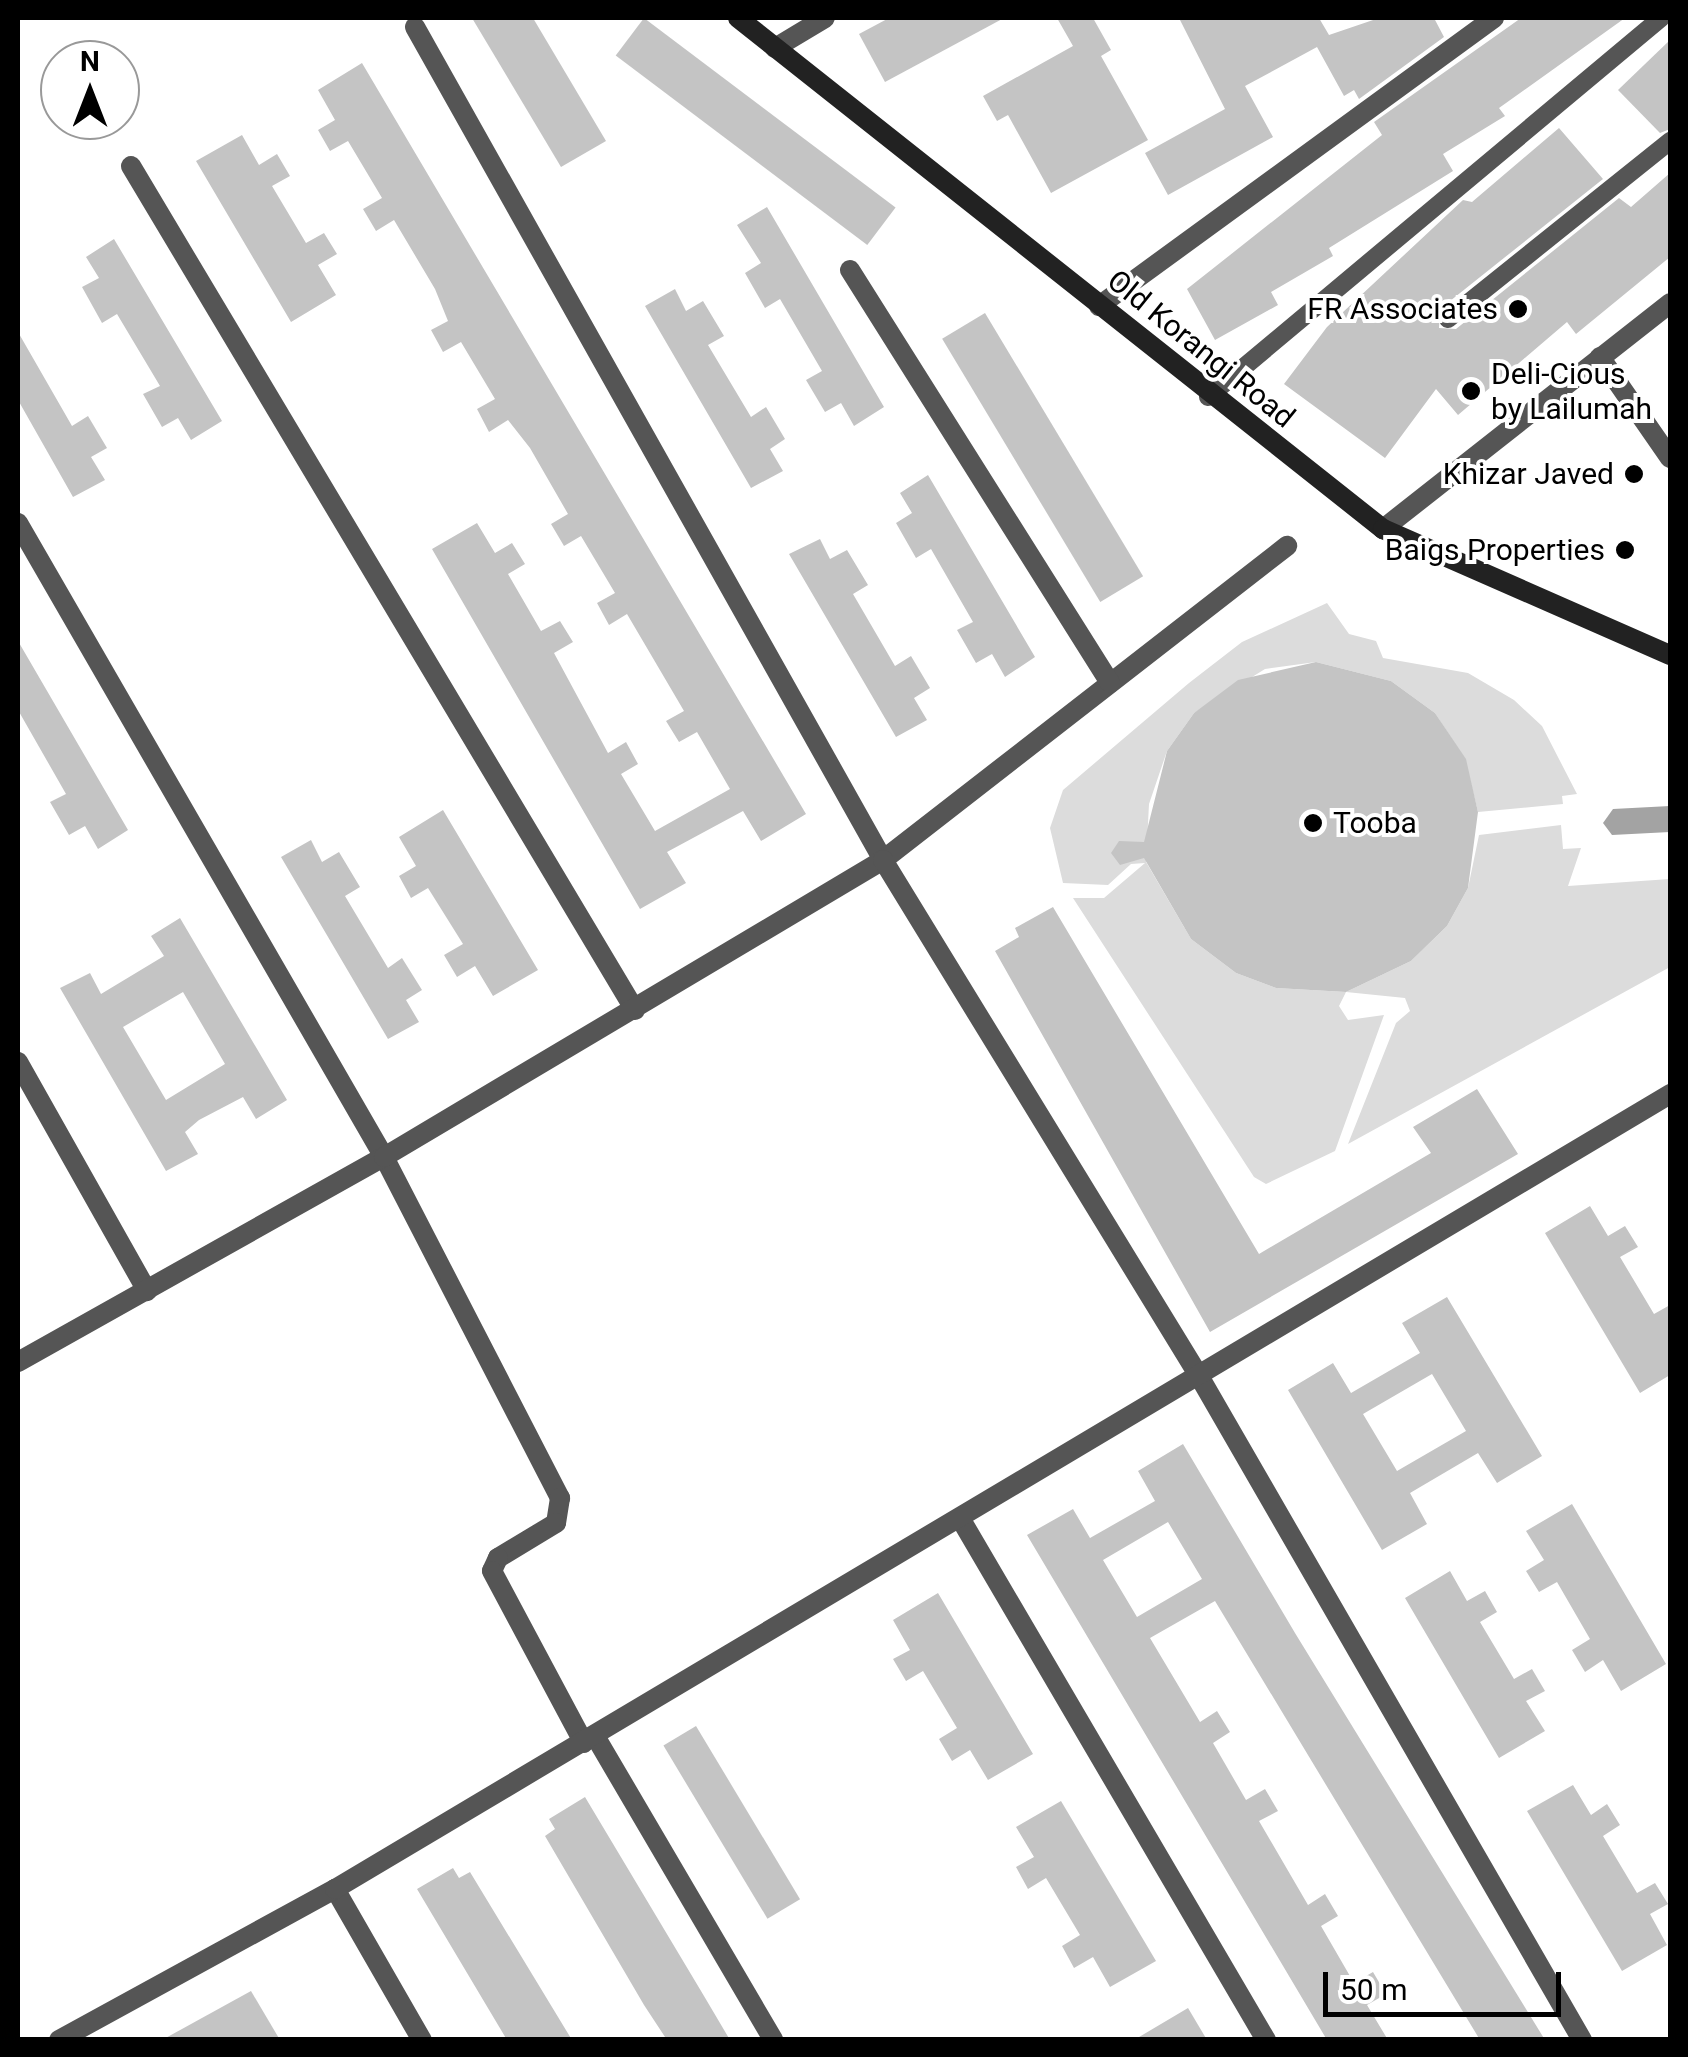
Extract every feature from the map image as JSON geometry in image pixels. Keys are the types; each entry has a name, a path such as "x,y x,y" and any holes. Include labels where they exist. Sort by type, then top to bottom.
{"street":[{"name":"Old Korangi Road","path":"738,18 1208,396 1383,529 1670,655"},
{"path":"775,48 825,18"},
{"path":"1099,306 1494,18"},
{"path":"416,27 883,860 1199,1376 1582,2040"},
{"path":"131,166 634,1010"},
{"path":"850,270 1110,683"},
{"path":"1383,529 1670,303"},
{"path":"1600,358 1670,458"},
{"path":"18,523 384,1156 560,1498 556,1523 498,1558 492,1570 590,1740 774,2040"},
{"path":"18,1362 384,1156 883,860 1287,546"},
{"path":"18,1062 147,1291"},
{"path":"59,2040 336,1889 590,1740 1670,1094"},
{"path":"960,1518 1266,2040"},
{"path":"336,1889 422,2040"}],"lane":[{"path":"1208,396 1661,18"},
{"path":"1448,319 1670,140"}],"shaded area":[{"path":"1327,603 1349,634 1376,641 1383,658 1468,673 1514,700 1542,726 1577,794 1562,796 1563,804 1478,812 1465,759 1435,713 1391,681 1316,662 1265,669 1194,713 1167,751 1149,804 1146,862 1191,939 1236,973 1276,988 1346,992 1339,1006 1348,1020 1384,1015 1335,1151 1266,1184 1254,1177 1073,898 1104,898 1145,863 1131,864 1108,885 1063,883 1050,828 1063,790 1189,683 1242,642"},
{"path":"1670,806 1670,832 1612,835 1603,823 1613,809"},
{"path":"1561,825 1563,849 1581,848 1568,886 1670,879 1670,967 1348,1144 1396,1023 1410,1011 1405,998 1346,992 1411,961 1447,926 1468,888 1479,835"}],"building":[{"path":"472,18 533,18 606,141 561,167"},
{"path":"644,18 896,208 867,245 616,56"},
{"path":"889,18 1004,18 885,82 859,34"},
{"path":"1057,18 1093,18 1111,50 1101,56 1148,140 1051,193 1008,115 997,121 983,96 1073,46"},
{"path":"1179,18 1319,18 1329,35 1379,18 1434,18 1444,37 1359,99 1354,90 1344,96 1317,47 1245,86 1273,137 1168,195 1145,153 1225,109"},
{"path":"1521,18 1625,18 1499,108 1505,116 1443,154 1453,171 1329,248 1333,256 1271,292 1278,305 1215,340 1187,289 1382,135 1374,122"},
{"path":"1670,40 1670,129 1660,133 1618,90"},
{"path":"362,63 806,814 761,841 743,811 667,852 686,883 640,909 432,549 477,523 495,553 512,543 525,564 508,574 541,631 560,621 573,642 554,653 608,753 626,742 638,764 621,774 655,831 730,789 697,732 679,742 666,721 684,711 627,614 609,625 597,603 615,593 581,536 564,546 551,524 568,514 530,448 508,420 489,432 477,409 495,399 461,342 443,352 431,330 448,321 435,289 394,220 376,231 363,209 382,198 348,141 330,151 318,130 335,120 318,90"},
{"path":"1559,128 1603,179 1440,309 1439,328 1456,329 1619,198 1631,207 1670,173 1670,257 1576,334 1567,322 1458,415 1436,389 1385,458 1284,384 1327,327 1463,200 1472,202"},
{"path":"242,135 259,165 277,154 290,176 272,186 306,243 324,233 337,254 318,265 336,295 291,322 196,161"},
{"path":"767,207 884,407 854,426 841,403 825,412 806,380 822,371 780,299 765,308 745,273 761,263 737,225"},
{"path":"114,239 222,421 191,440 178,418 162,427 143,394 160,386 117,314 102,323 82,287 99,278 86,257"},
{"path":"675,289 686,311 703,301 724,336 708,345 751,417 766,407 785,439 770,449 783,471 751,488 645,306"},
{"path":"985,313 1143,576 1100,602 942,339"},
{"path":"18,332 72,426 88,416 107,448 91,457 105,480 73,497 18,400"},
{"path":"928,475 1035,657 1005,677 992,654 976,663 957,630 973,622 931,549 916,558 896,523 912,513 900,493"},
{"path":"820,539 830,559 847,550 868,585 853,594 895,666 911,656 930,688 914,698 927,720 896,737 789,554"},
{"path":"18,641 128,830 98,849 85,826 69,835 50,802 66,794 18,710"},
{"name":"Tooba","path":"1316,662 1391,681 1435,713 1466,759 1478,812 1468,888 1447,926 1411,961 1346,992 1276,988 1236,973 1191,939 1144,858 1120,865 1111,853 1119,841 1144,842 1167,751 1194,713 1238,680"},
{"path":"443,810 538,970 493,996 475,966 457,977 444,955 463,944 428,888 411,898 399,876 416,866 399,837"},
{"path":"311,840 322,862 339,852 360,887 345,896 388,968 402,958 422,990 406,1000 419,1022 388,1039 281,857"},
{"path":"1053,907 1259,1254 1431,1153 1413,1127 1477,1089 1518,1154 1210,1332 995,951 1019,937 1015,928"},
{"path":"180,918 287,1100 256,1119 243,1097 199,1120 185,1132 198,1154 166,1171 60,988 90,973 101,994 164,956 151,936","holes":["183,992 225,1064 166,1100 123,1027"]},
{"path":"1590,1206 1608,1236 1625,1226 1638,1247 1620,1257 1654,1314 1670,1305 1670,1375 1640,1393 1545,1233"},
{"path":"1447,1297 1542,1456 1497,1483 1478,1453 1410,1493 1427,1524 1382,1550 1288,1390 1333,1363 1351,1393 1420,1353 1402,1323","holes":["1432,1374 1466,1431 1397,1471 1363,1414"]},
{"path":"1183,1444 1545,2040 1480,2040 1215,1601 1150,1638 1200,1722 1217,1711 1230,1732 1213,1743 1246,1800 1265,1789 1278,1811 1259,1821 1308,1905 1325,1894 1338,1916 1321,1926 1354,1983 1373,1972 1386,1994 1367,2005 1388,2040 1327,2040 1027,1535 1073,1509 1090,1538 1155,1501 1138,1471","holes":["1168,1522 1202,1579 1137,1617 1103,1560"]},
{"path":"1572,1504 1666,1664 1621,1691 1603,1660 1585,1672 1572,1650 1590,1639 1557,1582 1539,1592 1526,1571 1544,1560 1526,1531"},
{"path":"1450,1571 1467,1601 1485,1591 1497,1612 1480,1622 1514,1679 1532,1669 1545,1691 1526,1701 1545,1731 1499,1758 1405,1598"},
{"path":"938,1593 1033,1754 988,1780 970,1750 952,1761 939,1739 957,1728 923,1671 906,1681 893,1659 910,1650 893,1620"},
{"path":"696,1726 800,1899 767,1919 663,1746"},
{"path":"1573,1785 1591,1815 1607,1804 1620,1825 1603,1836 1637,1893 1655,1883 1668,1904 1650,1914 1667,1945 1622,1971 1527,1811"},
{"path":"585,1797 730,2040 667,2040 644,2005 545,1836 555,1829 549,1819"},
{"path":"1061,1801 1156,1961 1110,1987 1093,1957 1074,1968 1062,1946 1080,1935 1046,1878 1028,1889 1016,1867 1034,1857 1016,1827"},
{"path":"453,1868 459,1878 470,1872 572,2040 507,2040 417,1889"},
{"path":"251,1991 280,2040 162,2040"},
{"path":"1188,2008 1207,2040 1134,2040"}],"place":[{"name":"FR Associates","path":"1518,309"},
{"name":"Deli-Cious by Lailumah","path":"1471,391"},
{"name":"Khizar Javed","path":"1634,474"},
{"name":"Baigs Properties","path":"1625,550"},
{"name":"Tooba","path":"1313,823"}]}
